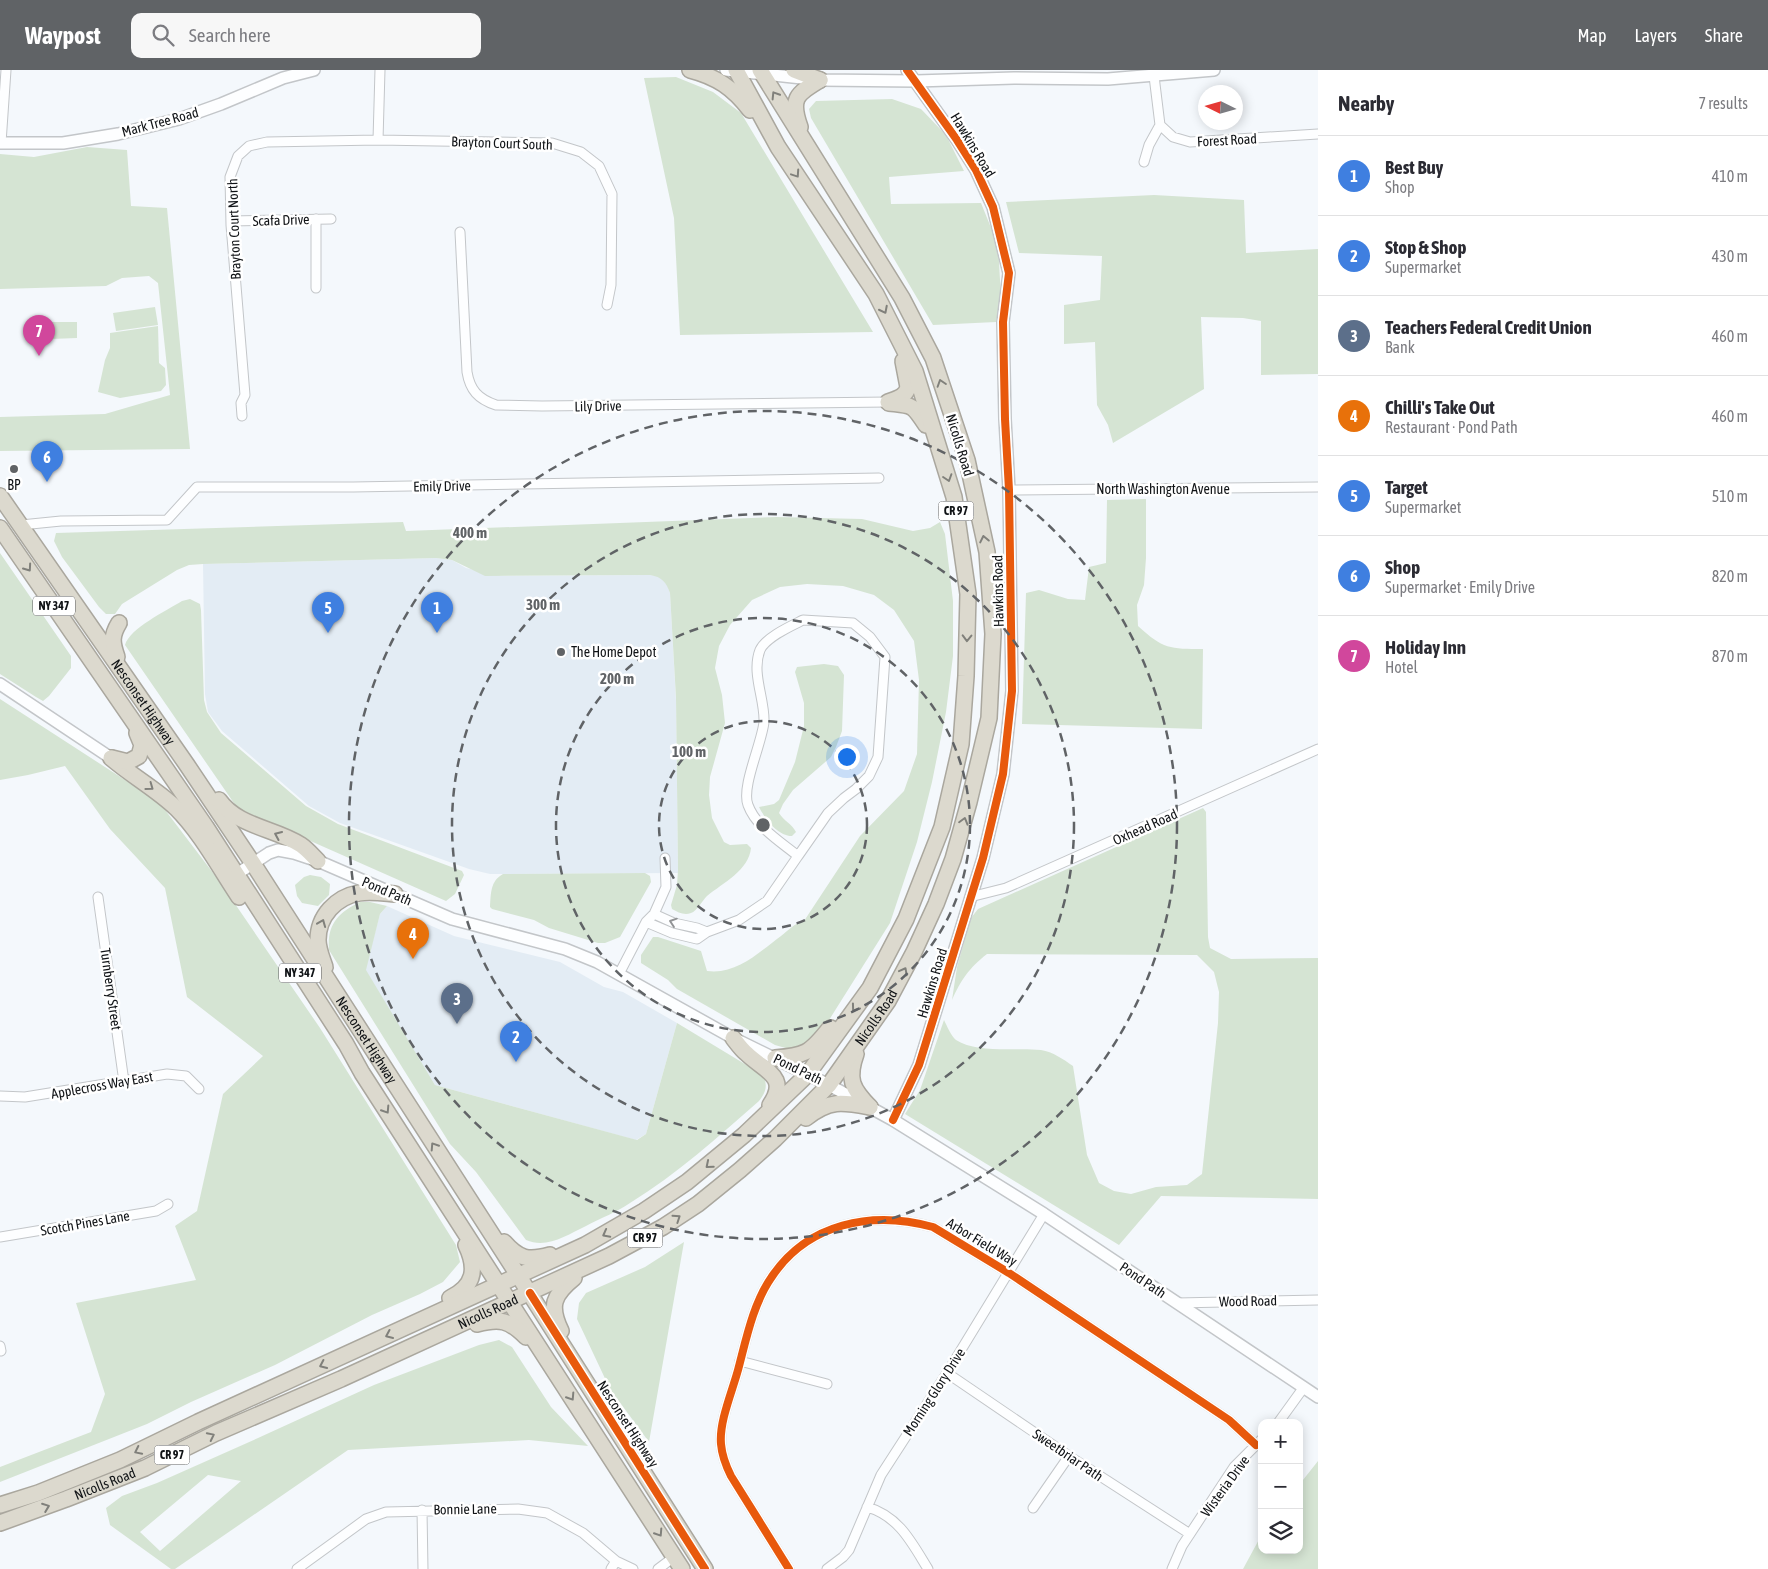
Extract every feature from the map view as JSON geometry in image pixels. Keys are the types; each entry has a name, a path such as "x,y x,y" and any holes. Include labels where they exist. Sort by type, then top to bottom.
{"highway":[{"path":"690,70 718,79 742,99 778,147"},
{"name":"Nicolls Road","path":"0,1505 38,1493 120,1460 198,1422 585,1245 638,1215 680,1187 716,1159 807,1075 870,988 906,919 942,827 961,744 966,676 968,594 954,497 915,371 876,294 778,147 733,70"},
{"path":"794,70 820,80"},
{"name":"Nicolls Road","path":"0,1523 145,1468 216,1433 437,1336 588,1266 637,1242 680,1216 727,1181 774,1139 829,1084 888,1000 914,952 936,904 952,859 969,802 989,718 993,634 987,552 967,460 933,358 902,298 759,72"},
{"path":"805,142 796,117 795,101 803,90 820,80"},
{"path":"888,402 901,397 908,387 900,342"},
{"path":"888,402 905,404 915,409 937,442"},
{"name":"Nesconset Highway","path":"0,496 252,862 530,1293 705,1569"},
{"name":"Nesconset Highway","path":"0,528 236,874 678,1563"},
{"path":"80,611 101,624 109,626 119,623 112,639 121,670"},
{"path":"111,758 128,762 141,753 141,741 128,713"},
{"path":"111,758 165,798 190,824 340,1045 362,1073"},
{"path":"187,765 210,787 228,811 301,845 318,861"},
{"path":"331,987 318,942 320,926 329,910 342,899 354,894 367,892 394,894"},
{"path":"775,1058 795,1057 803,1054 820,1041 829,1029 840,1029"},
{"path":"864,1036 850,1074 855,1091 870,1108"},
{"path":"733,1038 746,1054 765,1067 773,1076 778,1086 777,1095 757,1123"},
{"path":"774,1139 826,1105 844,1102 870,1108"},
{"path":"412,1324 442,1302 462,1292 472,1274 473,1264 469,1251 436,1188"},
{"path":"482,1219 511,1250 526,1258 538,1258 585,1245"},
{"path":"580,1373 555,1319 554,1310 555,1301 561,1289 588,1266"},
{"path":"437,1336 488,1321 502,1321 517,1328 544,1356"}],"street":[{"path":"0,143 6,70"},
{"name":"Mark Tree Road","path":"0,143 63,143 118,134 179,119 222,104 283,78 314,70"},
{"path":"378,140 380,70"},
{"path":"733,70 820,80 916,81 1108,74 1154,76 1214,70"},
{"name":"Hawkins Road","path":"894,1120 920,1065 983,858 1003,774 1012,691 1009,490 1003,322 1009,273 993,207 976,170 907,70"},
{"path":"1144,162 1149,145 1160,125 1154,76"},
{"name":"Forest Road","path":"1160,125 1173,137 1190,142 1318,134"},
{"name":"Brayton Court North","path":"242,416 241,403 245,395 231,221 230,177 238,156 249,146 267,142 378,140"},
{"name":"Brayton Court South","path":"378,140 552,143 581,152 599,166 612,194 610,285 606,305"},
{"name":"Scafa Drive","path":"231,221 331,218"},
{"path":"316,219 316,288"},
{"name":"Lily Drive","path":"460,232 466,372 474,392 481,399 496,405 888,402"},
{"name":"Emily Drive","path":"21,525 61,521 167,520 197,487 353,487 879,478"},
{"name":"North Washington Avenue","path":"1009,490 1318,487"},
{"path":"646,922 672,933 696,939 706,932 739,920 767,901 828,813 869,776 878,757 886,657 870,637 853,623 803,620 781,630 761,648 757,664 764,708 764,724 747,788 746,802 752,814 762,826 798,856"},
{"path":"0,684 111,758"},
{"path":"1318,749 1318,758"},
{"name":"Oxhead Road","path":"970,896 1006,888 1318,749"},
{"name":"Pond Path","path":"236,874 265,854 278,850 294,853 318,861 452,919 576,953 619,974 733,1038 829,1084 894,1120 1044,1214 1318,1397"},
{"path":"619,974 646,922 654,914 666,887 665,858"},
{"name":"Turnberry Street","path":"98,897 124,1082"},
{"path":"654,914 674,924 690,926 706,932"},
{"path":"689,937 690,926"},
{"name":"Applecross Way East","path":"0,1096 25,1097 167,1074 186,1076 199,1090"},
{"name":"Scotch Pines Lane","path":"0,1237 156,1211 168,1204"},
{"name":"Morning Glory Drive","path":"827,1569 849,1550 881,1475 947,1373 1044,1214"},
{"name":"Arbor Field Way","path":"789,1569 731,1476 724,1460 721,1442 722,1431 756,1308 771,1278 792,1252 832,1228 842,1225 883,1220 932,1227 1009,1273 1258,1441"},
{"name":"Wood Road","path":"1177,1303 1318,1300"},
{"path":"740,1361 827,1384"},
{"name":"Sweetbriar Path","path":"947,1373 1069,1456 1190,1534"},
{"path":"1281,1419 1304,1387"},
{"name":"Wisteria Drive","path":"1172,1569 1175,1559 1190,1534 1234,1468 1258,1443"},
{"path":"1033,1508 1069,1456"},
{"path":"867,1508 878,1510 887,1515 904,1530 928,1569"},
{"name":"Bonnie Lane","path":"297,1569 366,1519 386,1512 518,1509 547,1513 582,1534 616,1560 633,1569"},
{"path":"422,1510 423,1569"},
{"path":"611,1569 616,1560"},
{"path":"658,1569 678,1563"}],"shaded area":[{"path":"436,558 452,560 466,568 502,576 650,575 659,576 667,584 670,593 676,701 678,873 490,874 469,869 340,823 309,806 222,731 208,712 205,694 203,564"},
{"path":"387,906 454,936 560,962 604,987 623,992 677,1023 646,1134 636,1140 435,1085 365,970 380,914"}],"green space":[{"path":"676,77 713,92 741,113 873,332 680,335 674,218 644,78"},
{"path":"892,99 921,109 946,135 964,171 889,177 891,204 981,203 998,245 1001,297 996,322 933,325 811,118 809,109 816,101"},
{"path":"87,147 127,150 131,206 167,208 190,449 0,451 0,417 105,414 170,395 158,283 149,276 122,278 106,286 0,289 0,154 34,157"},
{"path":"1154,195 1244,200 1246,253 1318,249 1318,374 1261,375 1261,321 1243,318 1201,317 1204,389 1113,443 1108,425 1097,405 1095,342 1064,344 1064,305 1100,300 1102,256 1019,253 1006,202"},
{"path":"155,307 158,325 116,331 113,313"},
{"path":"51,322 77,322 77,338 51,339"},
{"path":"158,326 159,363 165,368 166,385 161,391 120,398 98,392 105,360 110,348 110,333"},
{"path":"1146,499 1146,558 1144,585 1137,605 1138,626 1154,639 1168,646 1182,649 1203,649 1202,729 1022,724 1026,593 1039,590 1068,599 1085,600 1089,567 1106,563 1107,500"},
{"path":"777,517 862,519 913,531 930,528 940,522 945,534 953,601 953,656 946,712 932,782 917,842 890,923 819,1036 808,1044 794,1049 775,1045 677,989 668,980 641,963 641,955 653,937 658,937 701,951 707,971 728,969 747,961 794,925 804,921 860,836 904,791 917,754 919,680 914,641 894,610 874,595 843,586 807,584 780,587 752,600 730,625 719,646 715,668 722,695 725,723 710,777 709,795 712,818 724,842 730,845 747,844 751,848 746,863 707,896 695,910 686,914 672,909 671,905 677,885 678,870 676,698 670,593 665,583 658,577 650,575 485,576 452,560 436,558 203,564 189,565 177,570 122,604 115,614 106,614 62,557 54,541 56,533 403,522 406,531"},
{"path":"0,553 71,656 71,668 43,701 0,674"},
{"path":"190,599 200,604 201,610 204,700 207,712 221,733 306,806 338,824 462,871 464,875 455,894 446,901 238,809 125,645 128,639 141,626 182,601"},
{"path":"824,664 838,666 844,675 842,731 831,757 793,790 783,804 779,813 796,832 792,836 787,835 772,826 759,807 774,804 779,800 795,762 804,726 804,703 795,672 797,667"},
{"path":"0,699 159,802 220,882 320,1028 456,1245 460,1262 443,1282 372,1315 275,1365 191,1402 147,1424 0,1482 0,1467 91,1432 105,1394 76,1303 196,1280 175,1226 197,1211 223,1094 263,1056 187,997 165,888 110,829 65,766 0,780"},
{"path":"1203,808 1206,812 1208,937 1210,948 1231,959 1318,958 1318,1199 1161,1196 1119,1245 905,1114 920,1090 944,1020 954,1038 965,1044 986,1049 1041,1050 1062,1058 1073,1066 1087,1155 1099,1183 1114,1191 1131,1194 1156,1187 1187,1185 1202,1174 1218,1023 1219,992 1214,972 1197,955 987,954 966,975 952,1000 957,967 971,918 978,909"},
{"path":"645,873 650,876 651,882 620,937 605,943 598,943 549,928 534,920 490,907 493,884 503,874"},
{"path":"310,875 321,877 330,884 329,895 318,906 302,903 297,896 295,885 304,877"},
{"path":"360,902 387,906 380,914 366,970 435,1085 637,1140 646,1134 677,1023 763,1075 766,1089 759,1101 697,1155 625,1206 557,1240 542,1243 526,1240 476,1172 450,1144 329,950 332,926 340,915"},
{"path":"684,1242 649,1442 610,1389 577,1319 579,1303 586,1293 645,1267"},
{"path":"499,1340 512,1347 551,1407 588,1446 529,1440 348,1450 175,1569 171,1569 110,1525 106,1508 122,1496 157,1483 374,1385 479,1345","holes":["208,1475 241,1481 160,1551 140,1532"]},
{"path":"1318,1461 1318,1569 1243,1569 1258,1541 1258,1554 1303,1554 1303,1480"}],"cycle path":[{"path":"893,1120 919,1065 983,858 1003,774 1012,691 1009,490 1003,322 1009,273 993,207 976,170 907,70"},
{"path":"789,1569 729,1472 724,1461 722,1448 722,1426 751,1322 759,1299 771,1278 786,1259 803,1244 822,1233 843,1226 864,1221 887,1220 933,1227 1009,1273 1229,1420 1256,1445"},
{"path":"530,1293 705,1569"}],"place":[{"name":"Holiday Inn","path":"39,356"},
{"name":"BP","path":"14,469"},
{"name":"Shop","path":"47,482"},
{"name":"Target","path":"328,633"},
{"name":"Best Buy","path":"437,633"},
{"name":"The Home Depot","path":"561,652"},
{"name":"Chilli's Take Out","path":"413,959"},
{"name":"Teachers Federal Credit Union","path":"457,1024"},
{"name":"Stop & Shop","path":"516,1062"}]}
